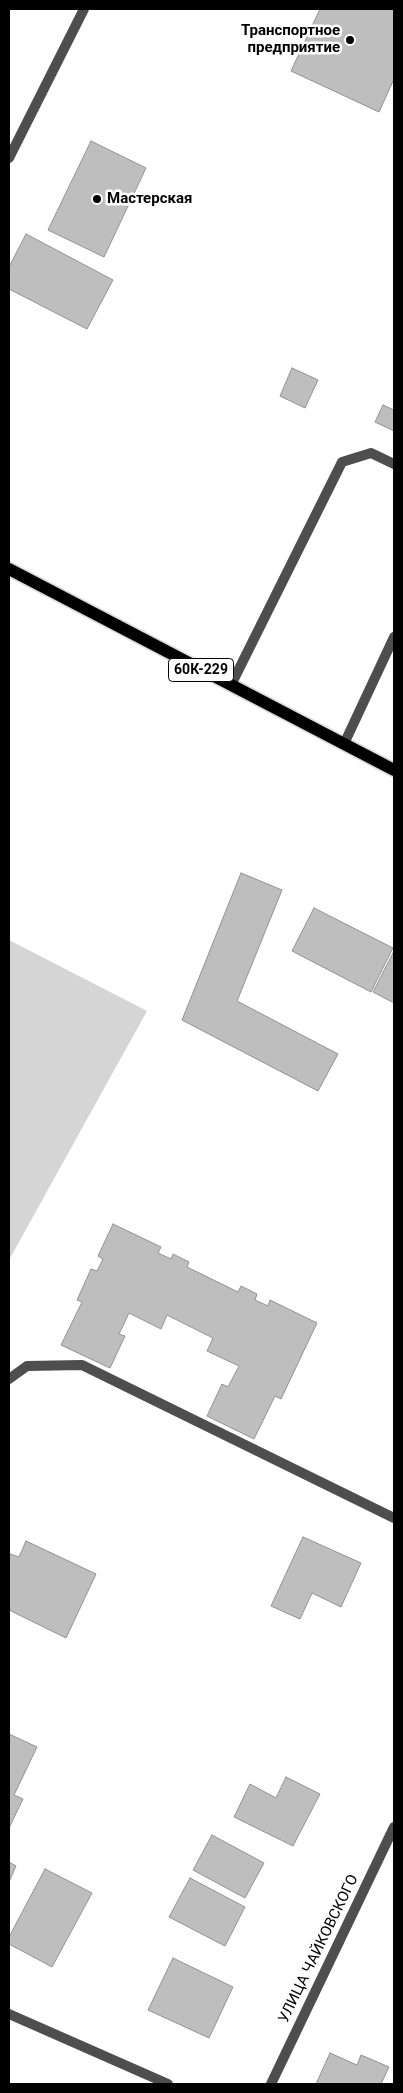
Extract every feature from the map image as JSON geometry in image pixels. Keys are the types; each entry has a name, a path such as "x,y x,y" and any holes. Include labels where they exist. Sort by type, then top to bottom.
{"main road":[{"name":"60К-229","path":"9,569 394,770"}],"street":[{"path":"9,158 84,9"},
{"path":"231,685 342,462 371,453 394,464"},
{"path":"344,744 394,637"},
{"path":"9,1379 27,1366 82,1365 394,1518"},
{"name":"УЛИЦА ЧАЙКОВСКОГО","path":"271,2084 394,1827"},
{"path":"9,2014 168,2084"}],"shaded area":[{"path":"9,940 147,1011 9,1260"}],"building":[{"name":"Транспортное предприятие","path":"320,9 394,9 394,79 379,112 291,71"},
{"name":"Мастерская","path":"91,141 146,168 104,257 48,230"},
{"path":"26,234 113,280 87,329 9,289 9,267"},
{"path":"292,368 318,380 305,408 280,396"},
{"path":"383,405 394,410 394,431 375,422"},
{"path":"241,873 282,890 237,1001 338,1054 318,1091 182,1020"},
{"path":"314,908 393,948 371,992 292,951"},
{"path":"394,951 394,1003 373,992"},
{"path":"113,1224 161,1247 158,1253 171,1259 173,1254 189,1262 187,1267 238,1292 241,1286 257,1294 255,1300 268,1306 270,1300 317,1323 281,1399 275,1396 254,1439 207,1416 222,1384 228,1387 239,1366 207,1351 213,1338 167,1315 161,1329 129,1313 119,1334 125,1336 110,1368 61,1345 82,1302 77,1300 91,1269 97,1271 103,1259 98,1256"},
{"path":"303,1537 361,1563 341,1607 312,1593 300,1619 271,1606"},
{"path":"26,1541 96,1574 66,1638 9,1610 9,1557 10,1554 19,1557"},
{"path":"9,1734 37,1747 14,1795 23,1799 9,1828"},
{"path":"286,1777 320,1794 293,1846 234,1817 250,1784 276,1798"},
{"path":"212,1835 264,1863 245,1898 193,1870"},
{"path":"9,1862 16,1866 9,1882"},
{"path":"45,1869 92,1893 52,1967 9,1944 9,1937"},
{"path":"190,1878 245,1907 225,1946 169,1917"},
{"path":"173,1958 233,1987 209,2038 148,2010"},
{"path":"330,2053 357,2065 361,2055 389,2067 381,2084 316,2084"}],"place":[{"name":"Транспортное предприятие","path":"350,40"},
{"name":"Мастерская","path":"97,199"}]}
